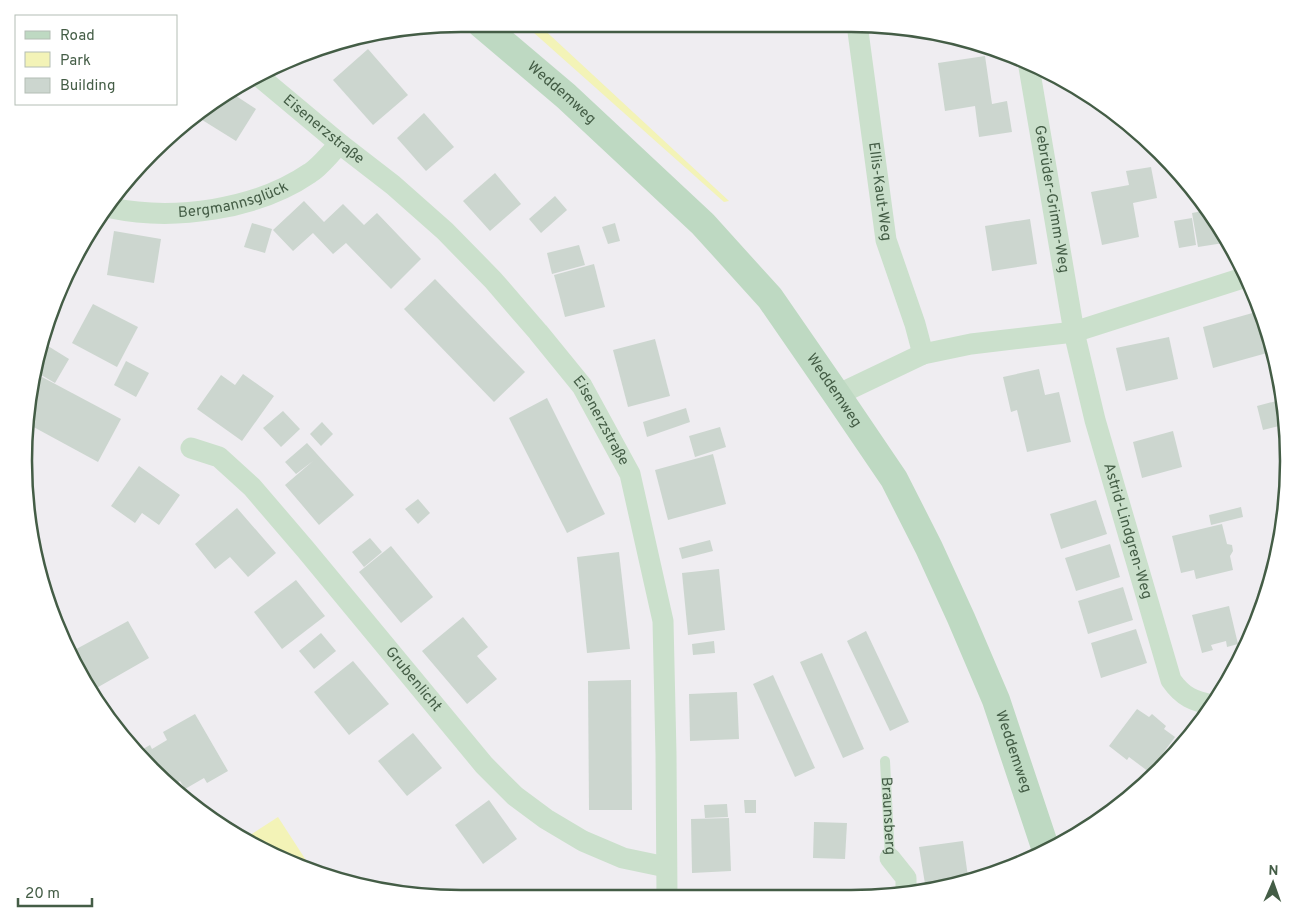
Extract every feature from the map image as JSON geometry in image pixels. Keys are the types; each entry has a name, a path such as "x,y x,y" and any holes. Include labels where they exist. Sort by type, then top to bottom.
{"main road":[{"name":"Weddemweg","path":"491,32 566,96 703,224 770,298 837,394 894,479 929,548 996,700 1044,844"}],"street":[{"name":"Ellis-Kaut-Weg","path":"858,32 886,240 915,324 923,354"},
{"name":"Gebrüder-Grimm-Weg","path":"1030,72 1074,332"},
{"name":"Eisenerzstraße","path":"264,81 393,185 445,231 538,332 582,386 630,474 663,621 667,890"},
{"name":"Bergmannsglück","path":"115,209 157,214 211,211 240,203 280,191 311,173 340,144"},
{"path":"837,394 923,354 971,344 1074,332 1239,279"},
{"name":"Astrid-Lindgren-Weg","path":"1074,332 1095,420 1171,680 1178,690 1194,702 1205,704"},
{"name":"Grubenlicht","path":"191,448 219,457 252,487 484,765 515,796 546,820 583,841 623,858 666,868"},
{"name":"Braunsberg","path":"890,858 906,878 906,887"}],"lane":[{"name":"Braunsberg","path":"885,761 890,858"}],"green space":[{"path":"533,32 547,32 729,201 724,202"},
{"path":"278,817 307,862 297,858 250,835"}],"building":[{"path":"368,49 408,95 373,125 333,80"},
{"path":"985,56 992,104 1007,101 1012,132 979,137 975,106 945,111 938,63"},
{"path":"237,96 256,109 236,141 202,120"},
{"path":"424,113 454,147 426,171 397,138"},
{"path":"1151,167 1157,198 1133,203 1139,237 1102,245 1091,192 1129,185 1126,171"},
{"path":"495,173 521,204 490,231 463,201"},
{"path":"555,196 567,210 541,233 529,219"},
{"path":"304,201 324,222 343,204 364,225 377,213 421,259 391,289 346,243 333,254 313,233 293,251 273,230"},
{"path":"1200,212 1221,243 1198,247 1192,213"},
{"path":"1192,218 1196,245 1179,248 1174,221"},
{"path":"1030,219 1037,264 992,271 985,226"},
{"path":"252,223 272,229 265,253 244,247"},
{"path":"615,223 620,241 608,244 602,227"},
{"path":"114,231 161,239 154,283 107,275"},
{"path":"579,245 585,265 552,274 547,253"},
{"path":"594,264 605,307 565,317 554,275"},
{"path":"435,279 525,372 494,402 404,309"},
{"path":"93,304 138,327 117,367 72,343"},
{"path":"1254,313 1267,353 1213,368 1203,327"},
{"path":"1169,337 1178,379 1126,391 1116,348"},
{"path":"655,339 670,396 628,407 613,350"},
{"path":"48,346 69,359 55,383 42,375"},
{"path":"126,361 149,373 136,397 114,385"},
{"path":"1039,369 1045,395 1059,392 1071,442 1027,452 1017,410 1011,412 1003,377"},
{"path":"243,374 274,396 242,441 197,409 221,375 235,385"},
{"path":"42,377 121,419 98,462 34,427"},
{"path":"547,398 605,514 567,533 509,418"},
{"path":"1276,401 1279,428 1279,426 1263,430 1257,406"},
{"path":"686,408 690,422 647,437 643,422"},
{"path":"283,411 300,429 281,447 263,428"},
{"path":"322,422 333,434 321,446 310,434"},
{"path":"720,427 726,447 695,457 689,436"},
{"path":"1173,431 1182,467 1142,478 1133,442"},
{"path":"307,443 354,495 319,525 285,485 313,461 296,474 285,462"},
{"path":"713,454 726,504 668,520 655,470"},
{"path":"139,466 180,495 159,525 142,513 135,523 111,506"},
{"path":"418,499 430,513 418,524 405,509"},
{"path":"1096,500 1107,534 1061,549 1050,514"},
{"path":"1241,507 1243,517 1211,525 1209,515"},
{"path":"237,508 276,553 248,577 230,557 215,569 195,544"},
{"path":"1222,524 1227,544 1232,545 1233,551 1230,556 1233,570 1196,579 1194,570 1181,573 1172,536"},
{"path":"370,538 382,552 364,567 352,552"},
{"path":"710,540 713,551 682,559 679,548"},
{"path":"1110,544 1120,577 1076,591 1065,558"},
{"path":"391,546 433,597 401,623 359,572"},
{"path":"619,552 630,649 587,653 577,557"},
{"path":"719,569 725,630 688,635 682,573"},
{"path":"296,580 325,616 282,649 254,612"},
{"path":"1123,587 1133,620 1088,634 1078,601"},
{"path":"1229,606 1238,644 1227,647 1226,641 1211,645 1213,650 1202,653 1192,615"},
{"path":"463,617 488,647 477,656 497,679 467,704 422,651"},
{"path":"128,621 149,658 97,688 76,649"},
{"path":"1136,629 1147,663 1101,678 1091,643"},
{"path":"866,631 909,722 890,731 847,641"},
{"path":"321,633 336,651 314,669 299,651"},
{"path":"714,641 715,653 693,655 692,644"},
{"path":"822,653 864,749 843,758 800,662"},
{"path":"353,661 389,704 349,735 314,692"},
{"path":"773,675 815,768 795,777 753,684"},
{"path":"631,680 632,810 589,810 588,681"},
{"path":"737,692 739,739 690,741 689,694"},
{"path":"1137,709 1149,717 1152,714 1166,726 1164,729 1175,737 1148,771 1129,757 1127,760 1109,746"},
{"path":"195,714 228,771 207,783 204,778 185,789 180,781 177,782 143,749 150,745 152,749 167,740 163,732"},
{"path":"413,733 442,768 407,796 378,761"},
{"path":"489,800 517,839 483,864 455,825"},
{"path":"744,800 756,800 756,813 745,813"},
{"path":"727,804 728,817 705,818 704,805"},
{"path":"729,818 731,871 692,873 691,819"},
{"path":"814,822 847,823 845,859 813,858"},
{"path":"963,841 968,875 925,884 919,847"}]}
